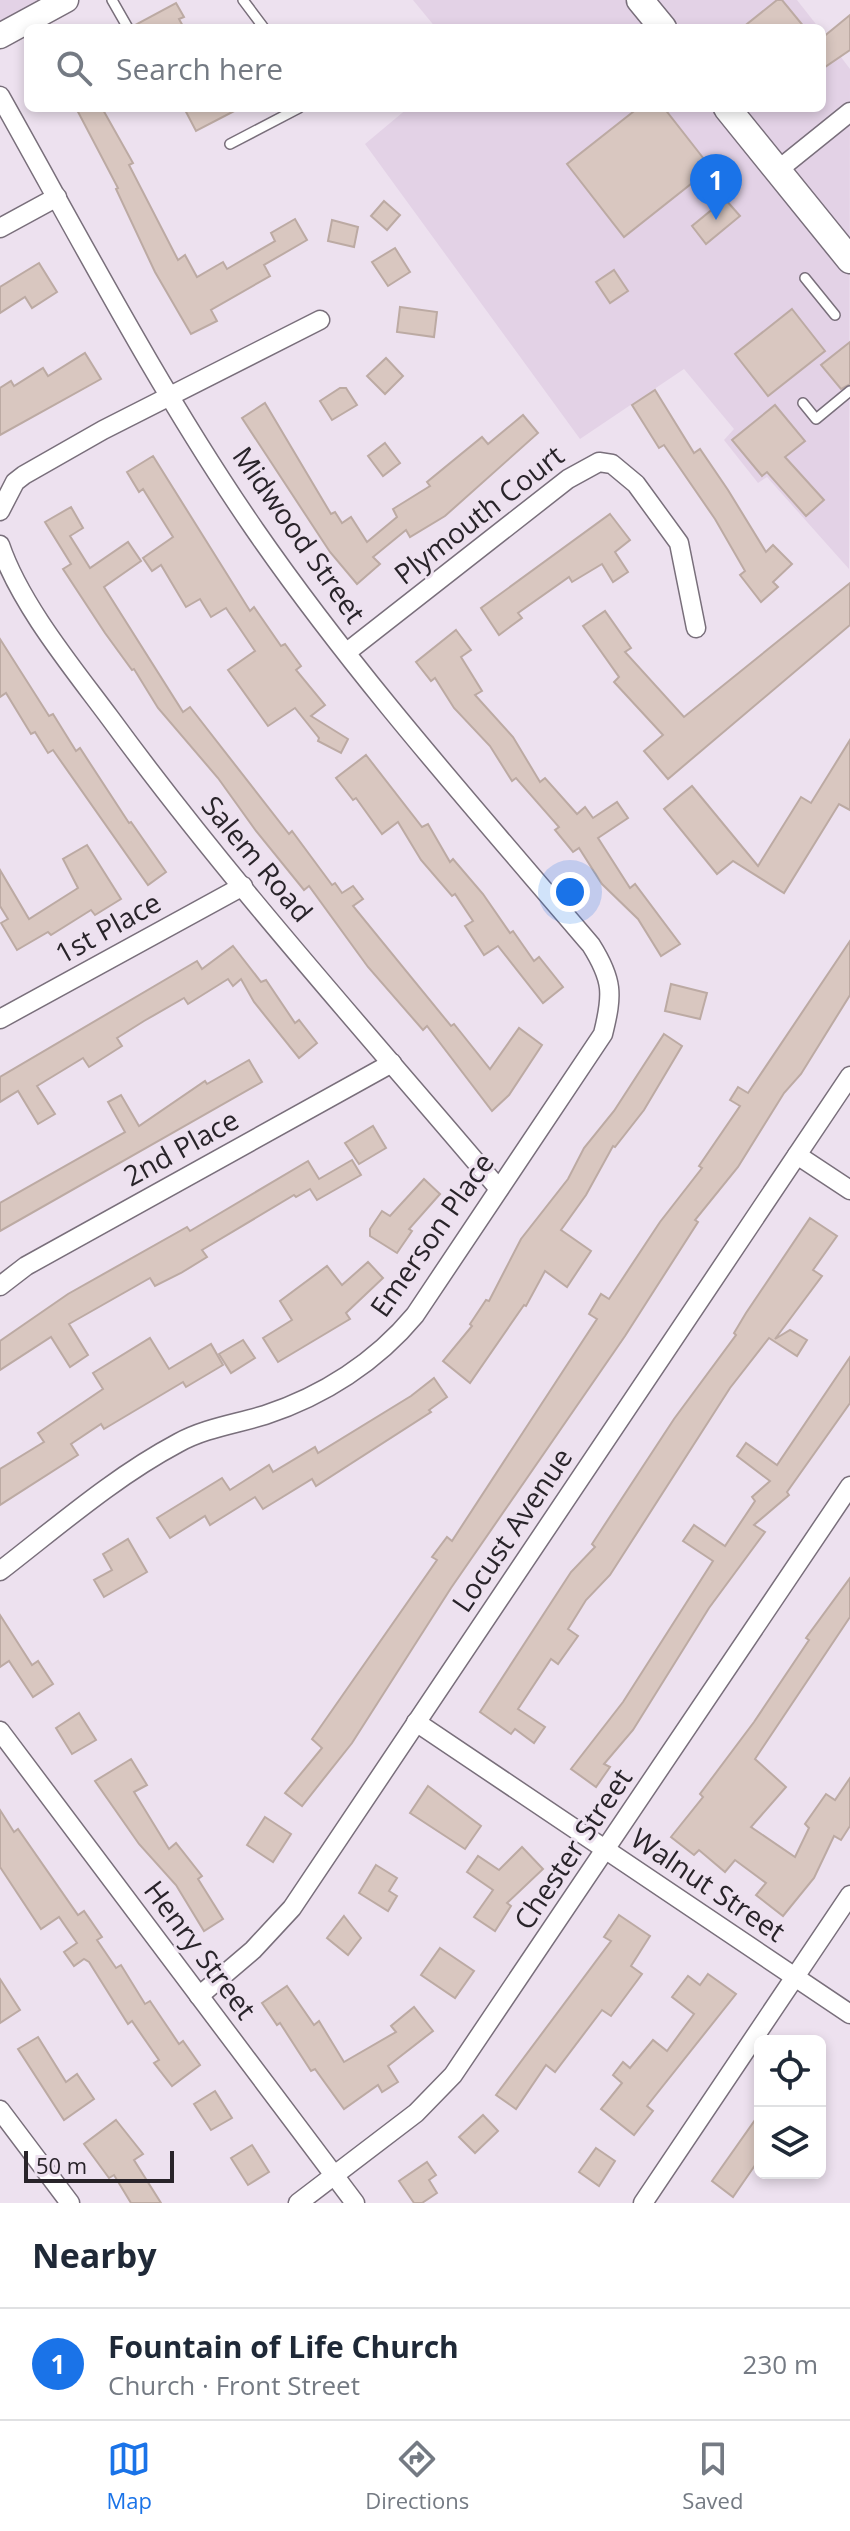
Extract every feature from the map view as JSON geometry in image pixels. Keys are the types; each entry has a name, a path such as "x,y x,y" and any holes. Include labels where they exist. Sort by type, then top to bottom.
{"main road":[{"path":"0,36 66,0"},
{"path":"640,0 660,24"},
{"path":"730,112 850,260"}],"street":[{"name":"Midwood Street","path":"0,96 171,396 255,530 412,734 591,945 607,969"},
{"path":"778,170 850,112"},
{"path":"0,228 57,197"},
{"path":"0,511 15,482 24,475 320,320"},
{"name":"Plymouth Court","path":"347,652 568,479 599,462 612,464 636,484 679,543 696,628"},
{"name":"Salem Road","path":"0,545 9,571 84,683 151,775 499,1189"},
{"name":"1st Place","path":"0,1019 243,886"},
{"name":"Emerson Place","path":"0,1571 114,1485 178,1443 303,1401 367,1363 393,1341 415,1315 603,1034 611,1003 607,969"},
{"name":"2nd Place","path":"0,1286 26,1266 392,1063"},
{"name":"Locust Avenue","path":"199,1996 253,1950 292,1908 850,1076"},
{"path":"797,1155 850,1190"},
{"name":"Chester Street","path":"298,2203 416,2113 453,2075 850,1486"},
{"name":"Walnut Street","path":"416,1722 850,2014"},
{"name":"Henry Street","path":"0,1731 355,2203"},
{"path":"643,2203 850,1895"},
{"path":"0,2110 70,2203"}],"lane":[{"path":"112,0 126,24"},
{"path":"243,0 261,24"},
{"path":"230,144 291,112"},
{"path":"805,278 835,315"},
{"path":"803,403 816,419 850,391"}],"shaded area":[{"path":"0,0 66,0 0,36"},
{"path":"413,0 797,0 816,24 433,24"},
{"path":"826,37 850,69 849,569 767,477 758,483 724,440 734,429 684,369 580,439 365,144 403,112 826,112"}],"building":[{"path":"777,0 782,0 802,24 747,24"},
{"path":"176,3 184,17 179,19 182,24 137,24"},
{"path":"850,15 850,50 826,66 826,35"},
{"path":"78,112 104,112 133,163 129,165 178,260 185,255 197,277 223,262 227,269 275,241 271,233 295,219 307,240 264,265 270,276 211,310 217,321 191,334 155,272 118,188"},
{"path":"186,112 232,112 196,131"},
{"path":"633,112 667,112 711,168 624,237 567,164"},
{"path":"725,199 740,216 706,244 692,226"},
{"path":"384,201 400,215 387,230 371,216"},
{"path":"332,220 358,227 354,247 328,241"},
{"path":"395,248 410,272 388,286 372,262"},
{"path":"39,263 57,292 32,308 25,297 0,313 0,287"},
{"path":"614,270 628,291 610,303 596,282"},
{"path":"400,307 437,312 434,337 397,332"},
{"path":"792,309 825,351 768,396 735,354"},
{"path":"850,342 850,384 841,389 821,365"},
{"path":"85,353 101,379 0,435 0,388 11,381 14,386 43,368 48,376"},
{"path":"386,358 403,376 385,394 367,376"},
{"path":"340,388 346,388 357,405 332,420 320,401"},
{"path":"655,390 694,453 700,449 766,552 773,545 792,564 773,582 778,587 761,602 740,575 745,571 715,519 664,445 659,448 632,405"},
{"path":"265,403 331,514 335,512 342,523 351,517 367,542 397,517 393,509 430,486 427,482 482,437 488,444 523,415 538,433 445,516 410,537 406,530 373,557 380,564 357,584 330,552 242,418"},
{"path":"775,405 805,441 785,457 824,500 806,516 767,472 762,476 732,440"},
{"path":"385,443 400,463 383,476 368,456"},
{"path":"153,456 250,611 254,607 281,646 285,644 301,666 296,670 325,705 311,716 348,739 341,753 318,741 319,738 295,708 268,726 228,670 255,651 226,608 211,617 200,599 186,607 161,565 152,571 143,558 173,537 143,489 139,492 127,472"},
{"path":"71,507 83,528 70,536 90,568 128,542 141,561 104,587 183,712 190,707 289,834 292,831 332,885 335,883 342,893 353,886 363,899 353,906 451,1026 454,1024 490,1069 519,1028 542,1045 509,1095 492,1111 427,1026 423,1030 368,967 309,886 304,890 256,831 218,778 158,708 134,669 105,633 63,569 71,564 45,522"},
{"path":"610,514 630,540 615,552 628,572 613,582 602,564 572,582 569,577 518,613 522,618 499,635 481,608"},
{"path":"850,583 850,625 668,779 644,751 663,735 614,682 619,677 583,626 605,611 631,648 625,652 684,717"},
{"path":"456,630 471,650 461,657 482,691 475,695 513,737 540,782 545,778 577,814 585,807 593,818 617,802 628,818 598,838 630,888 635,884 680,944 661,956 638,919 602,884 579,848 573,852 555,830 559,827 516,778 512,781 490,746 454,708 435,678 431,681 416,662"},
{"path":"0,639 49,716 53,714 76,751 80,748 129,823 166,872 148,885 53,750 48,753 35,732 31,734 6,693 0,697"},
{"path":"850,740 850,810 839,804 784,893 733,861 717,874 664,809 692,786 758,866 801,797 811,803"},
{"path":"366,755 422,827 428,824 450,862 453,859 483,894 510,933 513,931 534,961 539,957 563,987 543,1003 498,946 484,955 465,926 473,921 455,894 452,896 421,860 398,822 382,834 356,798 353,800 336,778"},
{"path":"87,845 121,899 95,915 91,910 51,935 48,932 17,950 1,923 8,919 0,906 0,870 29,919 78,888 63,859"},
{"path":"850,941 850,995 801,1074 784,1093 738,1167 695,1220 698,1222 625,1336 451,1588 352,1743 302,1806 285,1793 322,1748 312,1739 437,1560 432,1557 447,1537 452,1541 597,1319 589,1314 601,1294 609,1299 660,1222 702,1168 699,1166 740,1106 730,1100 738,1087 748,1093"},
{"path":"233,946 261,982 266,980 295,1023 299,1020 317,1043 299,1058 254,1002 241,979 233,986 228,979 188,1004 184,998 117,1038 122,1046 89,1067 83,1058 37,1086 55,1114 38,1124 18,1091 0,1102 0,1077 197,961 202,969"},
{"path":"671,984 707,993 700,1019 665,1011"},
{"path":"664,1034 682,1046 644,1110 613,1146 586,1195 561,1230 591,1251 567,1287 545,1271 526,1306 470,1383 443,1361 472,1326 470,1324 486,1300 489,1301 521,1239 568,1179 584,1148 614,1111"},
{"path":"249,1060 262,1082 0,1231 0,1203 125,1132 108,1102 121,1095 139,1126 205,1081 207,1084"},
{"path":"373,1126 386,1148 359,1164 345,1143"},
{"path":"352,1160 361,1175 317,1200 310,1189 296,1197 294,1195 202,1250 207,1257 181,1273 155,1286 150,1278 69,1324 88,1355 70,1367 51,1337 0,1370 0,1341 68,1294 187,1227 190,1231 308,1161 319,1179"},
{"path":"424,1179 440,1194 409,1229 412,1231 397,1253 370,1236 370,1229 382,1211 390,1216"},
{"path":"810,1218 837,1236 813,1270 822,1276 775,1339 790,1330 807,1340 797,1356 769,1338 730,1388 610,1575 586,1600 568,1629 578,1636 558,1664 551,1659 518,1709 545,1727 534,1743 515,1729 511,1734 480,1712 571,1572 595,1547 592,1544 674,1419 736,1335 734,1333 746,1313"},
{"path":"368,1262 383,1278 346,1313 350,1319 278,1362 263,1338 292,1320 280,1301 327,1266 342,1285"},
{"path":"150,1338 169,1369 211,1344 223,1365 186,1387 183,1382 104,1429 101,1424 71,1444 78,1455 0,1505 0,1469 44,1442 38,1433 103,1389 93,1373"},
{"path":"243,1340 255,1358 231,1373 219,1354"},
{"path":"850,1357 850,1403 787,1492 789,1495 754,1525 765,1532 709,1608 633,1730 604,1764 610,1767 596,1787 571,1769 623,1702 713,1561 683,1541 694,1525 725,1546 755,1501 752,1497 770,1481 737,1456 746,1443 777,1465"},
{"path":"434,1378 447,1397 429,1410 431,1412 316,1486 312,1479 263,1509 255,1497 210,1525 205,1516 170,1538 157,1518 222,1478 230,1490 269,1465 273,1472 315,1447 318,1453 411,1396"},
{"path":"128,1539 147,1572 104,1597 94,1580 112,1570 103,1554"},
{"path":"850,1578 850,1617 755,1759 786,1787 751,1827 795,1857 809,1828 805,1824 826,1794 835,1800 850,1778 850,1826 841,1840 834,1836 814,1878 783,1916 756,1895 766,1883 735,1860 725,1872 699,1850 694,1855 671,1837 703,1797 700,1794 754,1722 809,1640 806,1638"},
{"path":"0,1615 32,1665 38,1661 53,1684 33,1697 9,1661 0,1667"},
{"path":"79,1713 96,1740 72,1754 56,1728"},
{"path":"131,1759 147,1785 134,1792 169,1849 176,1843 202,1876 198,1879 223,1919 204,1931 176,1885 139,1844 95,1781"},
{"path":"428,1786 481,1826 465,1849 410,1813"},
{"path":"0,1810 14,1832 18,1829 78,1915 84,1911 102,1937 97,1940 116,1968 121,1965 145,2004 150,2001 179,2044 183,2041 200,2065 172,2086 154,2063 159,2060 132,2021 128,2024 89,1962 84,1959 74,1966 64,1952 77,1943 59,1917 41,1929 0,1867"},
{"path":"265,1817 291,1834 273,1862 247,1845"},
{"path":"522,1847 543,1869 507,1903 511,1906 495,1931 474,1917 493,1890 467,1872 478,1856 499,1870"},
{"path":"376,1865 397,1878 389,1891 397,1896 388,1911 359,1893"},
{"path":"619,1915 650,1936 631,1966 642,1974 611,2016 602,2010 555,2072 546,2065 516,2109 496,2095 611,1941 604,1937"},
{"path":"344,1916 361,1938 348,1955 327,1938"},
{"path":"440,1948 474,1971 455,1998 421,1975"},
{"path":"708,1974 736,1994 647,2106 653,2111 634,2135 601,2109 622,2083 613,2075 623,2062 630,2068 653,2040 667,2051 694,2014 672,1997 688,1976 700,1985"},
{"path":"0,1979 20,2010 0,2023"},
{"path":"287,1986 314,2025 319,2021 344,2062 396,2032 391,2026 414,2007 433,2031 388,2066 398,2082 382,2092 378,2085 344,2109 315,2069 311,2071 280,2023 277,2025 262,2003"},
{"path":"38,2037 66,2082 77,2074 94,2099 64,2120 18,2049"},
{"path":"215,2091 232,2118 211,2130 194,2104"},
{"path":"483,2115 498,2131 475,2153 459,2137"},
{"path":"116,2120 143,2154 134,2160 161,2203 131,2203 114,2175 109,2178 84,2144"},
{"path":"754,2122 754,2167 733,2197 712,2181"},
{"path":"252,2145 269,2172 248,2185 231,2158"},
{"path":"596,2148 615,2161 599,2186 579,2172"},
{"path":"427,2162 436,2175 429,2180 437,2193 422,2203 414,2203 399,2181"}],"place":[{"name":"Fountain of Life Church","path":"716,220"}]}
